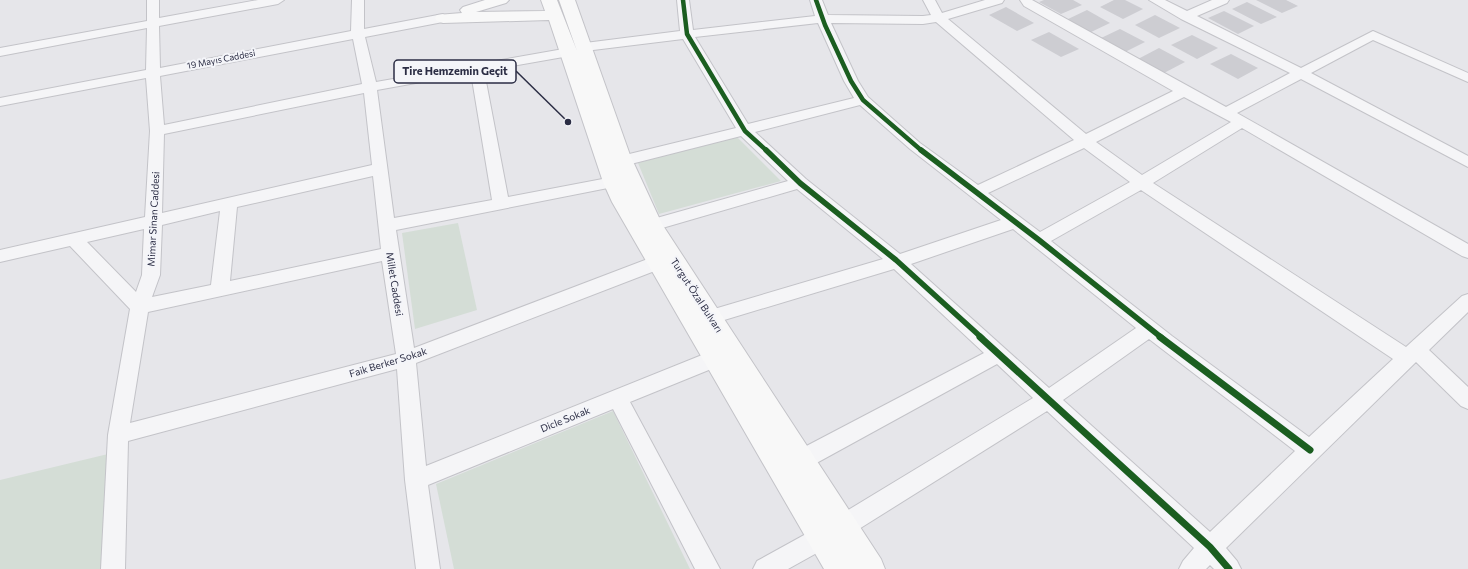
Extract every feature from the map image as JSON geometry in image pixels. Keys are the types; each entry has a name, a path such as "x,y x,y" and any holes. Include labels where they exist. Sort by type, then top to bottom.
{"main road":[{"path":"443,18 501,0"},
{"path":"443,18 557,5"},
{"name":"Turgut Özal Bulvarı","path":"557,5 577,49 623,161 652,225 664,260 714,359 840,569"},
{"name":"Turgut Özal Bulvarı","path":"577,49 612,182 664,260 711,317 803,459 871,569"}],"street":[{"name":"Mimar Sinan Caddesi","path":"113,569 118,435 140,307 150,275 154,221 157,131 153,72 153,0"},
{"path":"0,52 278,0"},
{"name":"Millet Caddesi","path":"358,0 358,33 370,87 386,226 406,359 416,480 428,569"},
{"path":"683,0 687,34 745,131 800,183 896,260 1210,547 1230,569"},
{"path":"816,0 823,19 852,81 863,100 915,146 975,193 1039,240 1149,329 1310,450"},
{"path":"929,0 939,18 1086,141 1141,184 1412,355 1468,400"},
{"path":"157,131 370,87 477,69 577,49 687,34 823,19 923,20 939,18 998,0"},
{"path":"1026,0 1034,7 1242,122 1468,252"},
{"path":"1155,0 1302,74 1468,162"},
{"path":"1186,16 1223,0"},
{"name":"19 Mayıs Caddesi","path":"0,102 443,18"},
{"path":"1226,113 1373,36 1468,78"},
{"path":"477,69 501,204"},
{"path":"975,193 1086,141 1184,91"},
{"path":"623,161 863,100"},
{"path":"1039,240 1141,184 1242,122"},
{"path":"0,256 73,238 154,221 379,169"},
{"path":"386,226 612,182"},
{"path":"652,225 800,183"},
{"path":"220,290 229,204"},
{"path":"711,317 896,260 932,251 1014,222"},
{"path":"73,238 140,307 390,253"},
{"name":"Faik Berker Sokak","path":"118,435 406,359 664,260"},
{"path":"1191,569 1210,547 1310,450 1468,301"},
{"path":"765,569 844,526 1049,399 1149,329"},
{"path":"803,459 999,354"},
{"name":"Dicle Sokak","path":"416,480 714,359"},
{"path":"617,398 708,569"}],"shaded area":[{"path":"736,136 781,181 659,214 638,163"},
{"path":"458,223 477,310 415,329 402,233"},
{"path":"613,411 690,569 454,569 436,484"},
{"path":"108,454 101,569 0,569 0,480"}],"building":[{"path":"1044,0 1073,0 1082,5 1061,14 1039,2"},
{"path":"1114,0 1125,0 1143,9 1123,19 1100,7"},
{"path":"1256,0 1286,0 1298,6 1282,13"},
{"path":"1247,2 1277,17 1261,24 1232,9"},
{"path":"1006,7 1034,23 1017,31 989,15"},
{"path":"1087,10 1110,23 1089,33 1066,20"},
{"path":"1224,11 1254,26 1238,34 1208,18"},
{"path":"1155,15 1180,28 1159,38 1135,25"},
{"path":"1120,29 1145,42 1123,53 1099,39"},
{"path":"1049,32 1079,49 1061,57 1031,40"},
{"path":"1192,35 1218,48 1197,59 1171,45"},
{"path":"1159,48 1185,62 1164,73 1138,59"},
{"path":"1231,54 1258,68 1238,79 1210,64"}],"cycle path":[{"path":"683,0 687,34 745,131 800,183 896,260 1210,547 1229,569"},
{"path":"816,0 825,25 851,81 863,100 915,146 1039,240 1165,341 1310,450"}],"place":[{"name":"Tire Hemzemin Geçit","path":"568,122"}]}
